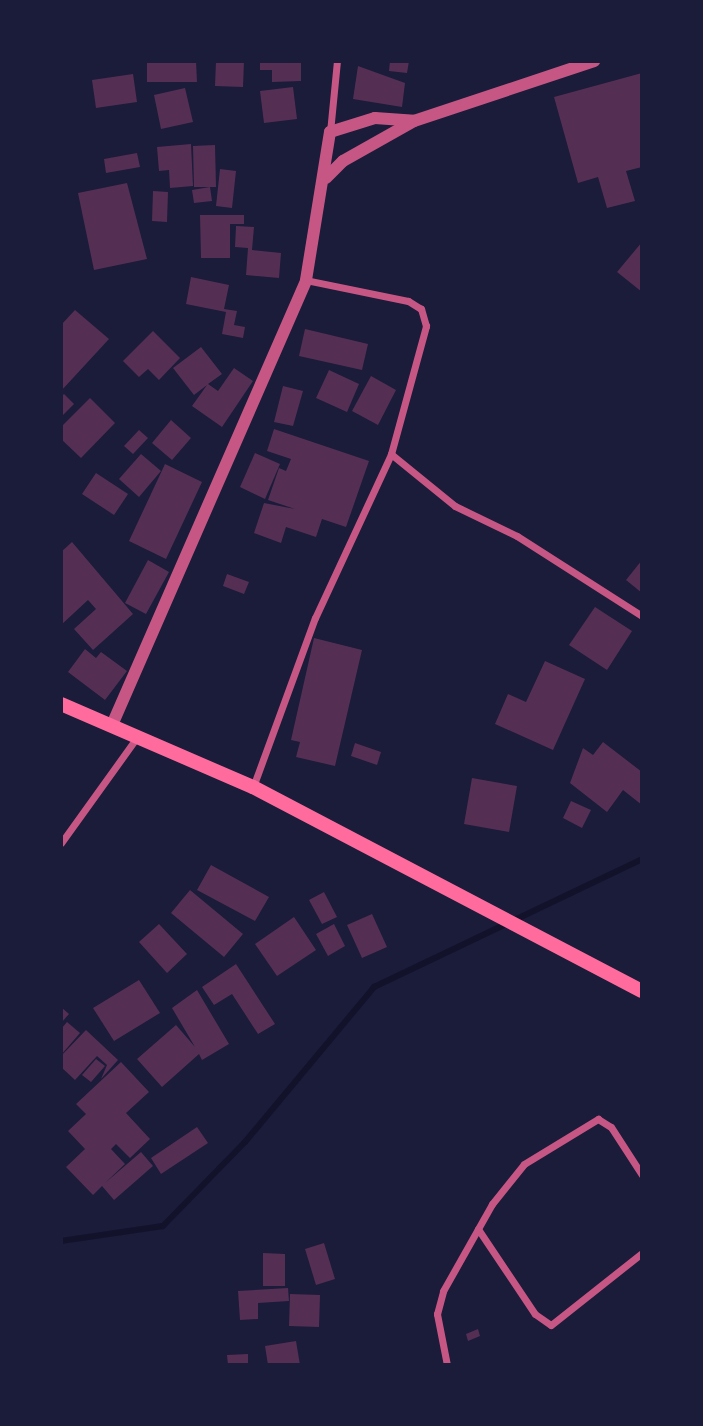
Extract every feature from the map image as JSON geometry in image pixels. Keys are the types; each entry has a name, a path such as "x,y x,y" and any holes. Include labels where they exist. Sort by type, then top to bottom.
{"main road":[{"path":"61,704 253,787 642,991"}],"street":[{"path":"112,725 306,280 326,178 337,61"},
{"path":"326,178 343,161 414,121 594,61"},
{"path":"330,132 375,118 414,121"},
{"path":"253,787 292,674 391,454 426,326 421,309 306,280"},
{"path":"391,454 455,506 517,537 642,616"},
{"path":"61,844 138,736"},
{"path":"447,1365 437,1314 447,1278 524,1164 593,1121 611,1127 642,1175"},
{"path":"478,1229 535,1314 551,1325 642,1253"}],"building":[{"path":"147,61 196,61 197,82 147,82"},
{"path":"216,61 244,61 243,87 215,86"},
{"path":"260,61 301,61 301,81 272,82 272,70 260,70"},
{"path":"390,61 409,61 407,73 389,71"},
{"path":"358,66 405,83 402,107 353,99"},
{"path":"642,73 642,167 626,171 635,201 607,208 598,177 578,183 554,97"},
{"path":"133,74 137,102 96,108 92,80"},
{"path":"293,87 297,119 264,123 260,91"},
{"path":"185,88 193,122 161,129 154,95"},
{"path":"191,144 193,186 170,188 169,170 159,171 157,147"},
{"path":"215,145 216,187 194,187 193,146"},
{"path":"137,153 140,167 106,173 104,159"},
{"path":"220,169 236,171 232,208 216,206"},
{"path":"127,183 147,259 94,270 78,193"},
{"path":"210,187 212,201 194,203 192,190"},
{"path":"153,191 168,192 167,222 152,221"},
{"path":"200,215 244,215 244,224 230,224 230,258 201,258"},
{"path":"236,226 254,227 252,250 281,253 279,278 246,275 248,248 235,247"},
{"path":"642,242 642,292 617,272"},
{"path":"191,277 229,285 224,309 237,311 234,325 245,327 243,338 222,334 226,312 186,304"},
{"path":"75,310 109,339 61,391 61,325"},
{"path":"305,329 368,344 362,370 299,356"},
{"path":"153,331 180,358 159,380 148,369 139,377 123,361"},
{"path":"201,347 222,374 208,384 218,391 234,368 253,381 222,427 192,406 207,385 194,395 173,368"},
{"path":"329,370 359,384 347,412 316,398"},
{"path":"371,376 396,390 378,425 352,411"},
{"path":"283,386 303,391 293,426 274,422"},
{"path":"64,394 74,404 63,415 61,397"},
{"path":"90,398 115,423 81,458 61,439 61,427"},
{"path":"171,420 191,438 172,460 152,443"},
{"path":"274,429 369,461 346,527 322,519 316,537 286,527 281,543 254,533 264,503 295,509 268,500 279,468 286,471 291,459 267,451"},
{"path":"139,430 148,438 133,454 124,446"},
{"path":"255,453 280,464 265,499 240,487"},
{"path":"141,454 161,471 139,497 119,479"},
{"path":"165,464 202,482 166,559 129,541"},
{"path":"96,473 128,494 114,515 82,494"},
{"path":"72,542 133,614 93,650 74,629 96,609 88,600 61,625 61,552"},
{"path":"148,560 169,572 146,614 125,603"},
{"path":"642,560 642,593 626,580"},
{"path":"227,574 249,582 244,594 223,586"},
{"path":"595,607 632,631 607,670 569,645"},
{"path":"314,638 362,650 335,766 296,757 300,742 291,740"},
{"path":"85,649 96,658 101,652 127,671 105,700 68,672"},
{"path":"545,661 585,679 553,750 495,724 508,694 526,702"},
{"path":"603,742 642,772 642,805 623,790 607,812 570,783 583,748 593,755"},
{"path":"355,743 381,752 377,765 351,756"},
{"path":"472,778 517,786 509,832 464,824"},
{"path":"571,801 591,810 582,828 563,818"},
{"path":"211,865 269,897 255,921 197,890"},
{"path":"190,890 243,934 224,957 171,913"},
{"path":"324,892 337,917 322,924 309,900"},
{"path":"372,914 387,947 362,958 347,925"},
{"path":"294,917 316,950 277,976 255,944"},
{"path":"159,924 187,954 167,973 139,942"},
{"path":"334,924 345,946 328,956 316,934"},
{"path":"236,964 275,1024 258,1034 232,994 214,1005 202,987"},
{"path":"139,980 160,1013 114,1041 93,1008"},
{"path":"197,990 229,1044 202,1060 199,1054 162,1087 137,1059 176,1025 195,1047 172,1008"},
{"path":"61,1007 69,1014 61,1023"},
{"path":"67,1022 80,1033 61,1055 61,1029"},
{"path":"86,1030 118,1060 101,1079 107,1065 97,1056 75,1080 61,1067 61,1056"},
{"path":"96,1059 105,1066 91,1082 82,1075"},
{"path":"121,1062 149,1092 126,1113 150,1139 130,1158 116,1144 111,1149 125,1164 105,1183 141,1152 153,1166 114,1200 102,1186 93,1195 66,1167 85,1149 68,1131 86,1114 76,1104"},
{"path":"197,1127 208,1143 161,1174 151,1158"},
{"path":"324,1243 335,1279 316,1285 305,1249"},
{"path":"263,1253 285,1254 285,1286 263,1286"},
{"path":"288,1288 289,1301 258,1303 258,1319 240,1320 238,1291"},
{"path":"290,1294 320,1295 319,1327 289,1326"},
{"path":"478,1329 480,1336 468,1341 466,1334"},
{"path":"296,1341 300,1365 268,1365 265,1346"},
{"path":"248,1354 248,1365 228,1365 227,1355"}],"waterway":[{"path":"61,1241 163,1226 245,1142 374,987 642,859"}]}
